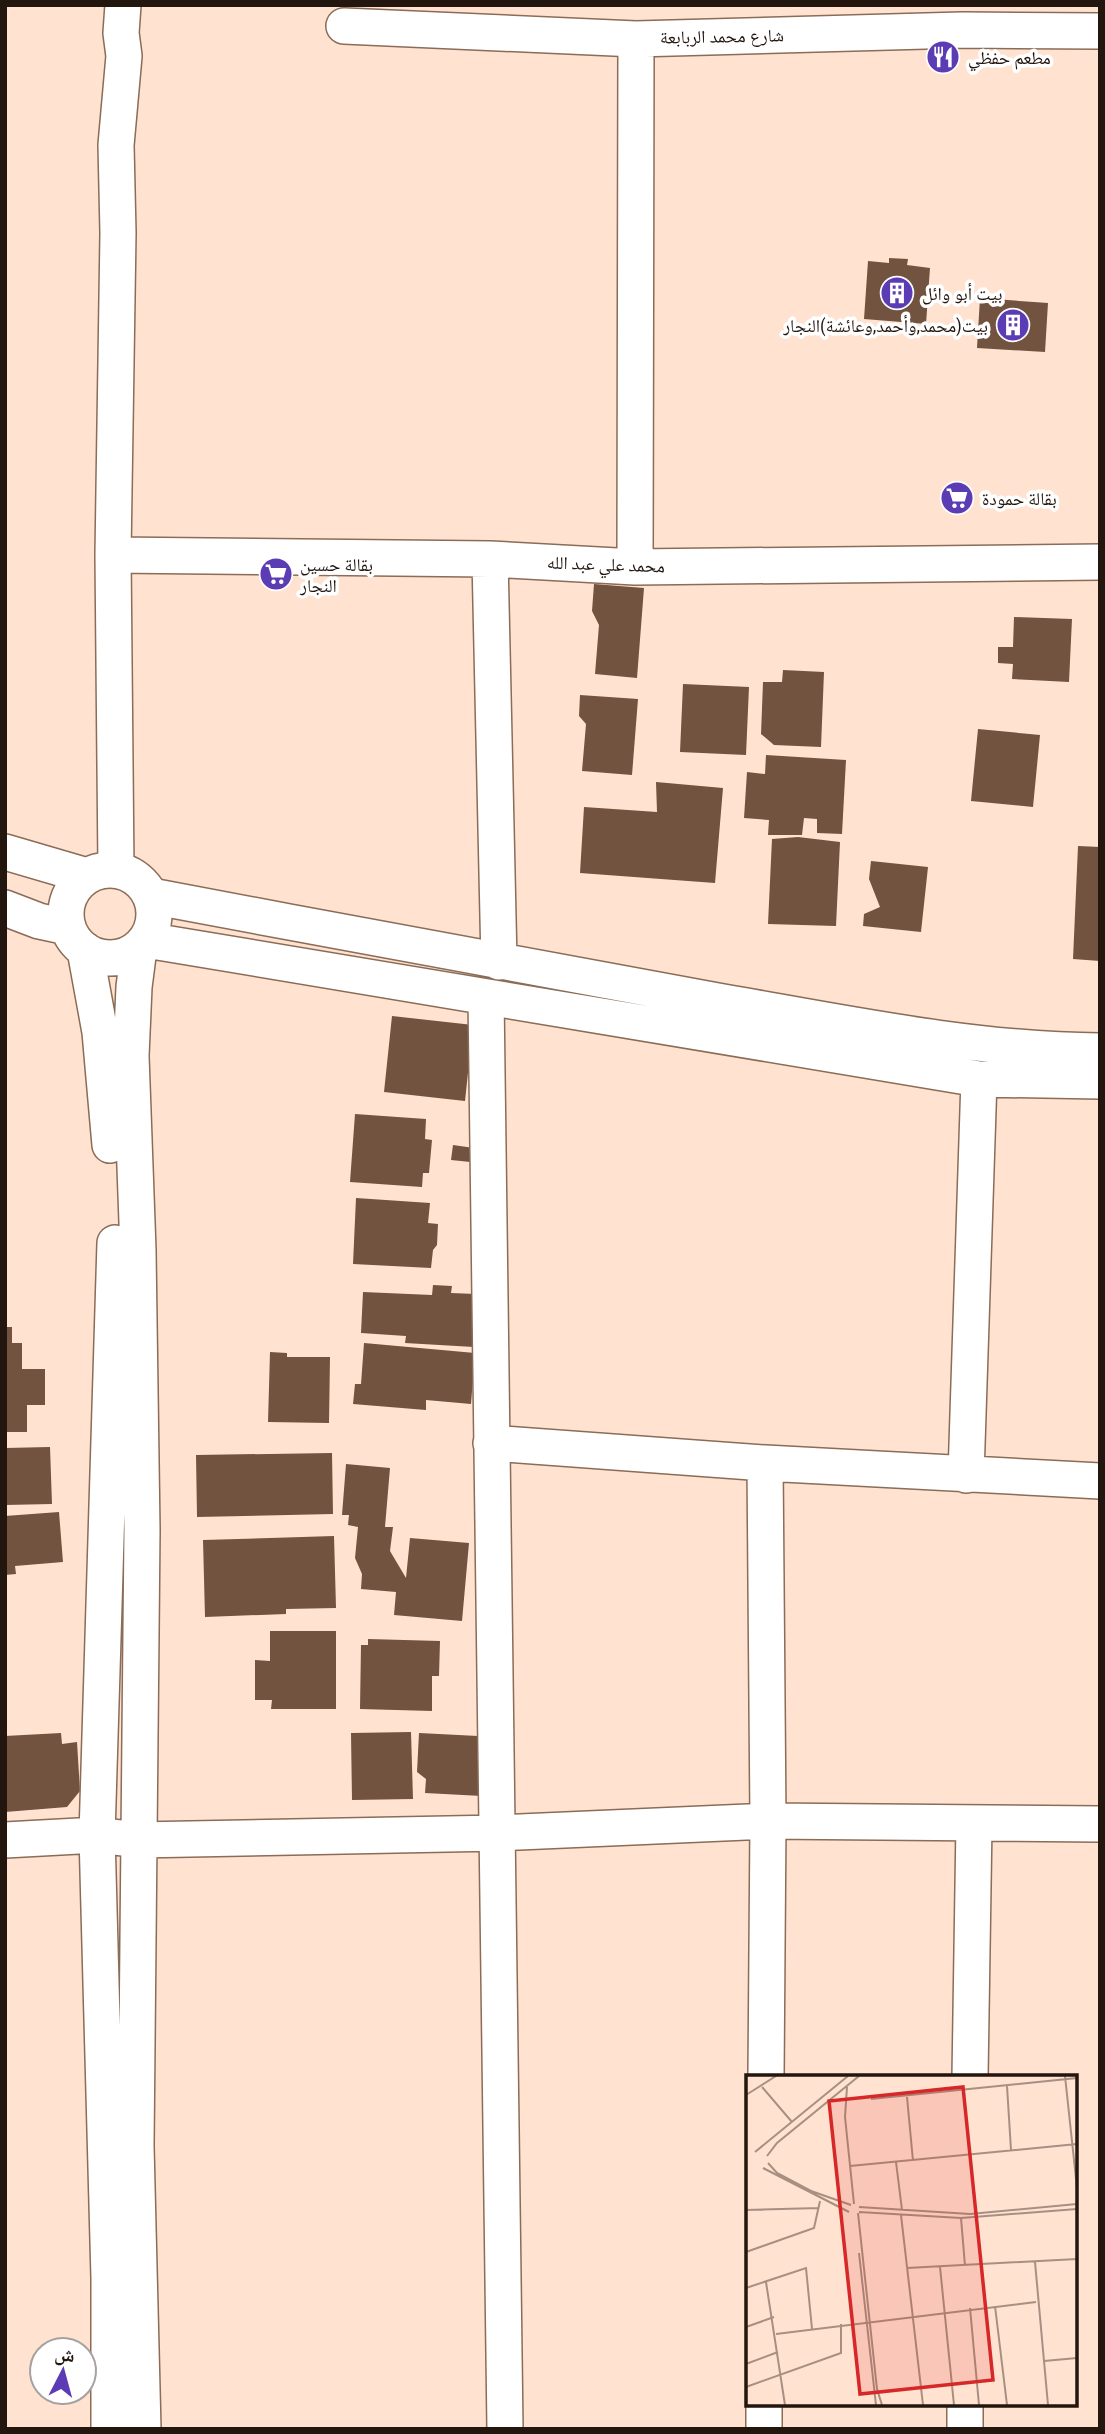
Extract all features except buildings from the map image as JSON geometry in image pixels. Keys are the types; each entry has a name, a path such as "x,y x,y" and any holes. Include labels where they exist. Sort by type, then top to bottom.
{"street":[{"path":"101,873 113,555 118,233 116,145 124,56 121,33 123,5"},
{"name":"شارع محمد الربابعة","path":"344,26 636,39 962,30 1100,31"},
{"path":"635,567 636,39"},
{"name":"محمد علي عبد الله","path":"113,555 490,559 635,567 1100,562"},
{"path":"490,559 499,962"},
{"path":"5,852 101,873 130,874 142,883 151,896 155,911 153,926 142,944 134,986 131,1056 138,1250 142,1530 136,2146 143,2429"},
{"path":"101,873 76,885 68,898 65,912 76,939 101,1044 109,1120 115,1238 97,1835 109,2278 109,2429"},
{"path":"151,896 499,962 849,1024 1052,1050 1100,1051"},
{"path":"5,908 76,939 98,957 127,955 142,944 486,997 979,1079 1100,1081"},
{"path":"486,997 505,2429"},
{"path":"966,1475 979,1079"},
{"path":"491,1443 765,1463 1100,1481"},
{"path":"765,1463 768,1821 766,2075"},
{"path":"5,1840 97,1835 138,1840 499,1833 768,1821 1100,1824"},
{"path":"970,2075 974,1823"},
{"path":"764,2406 764,2429"},
{"path":"965,2406 965,2429"}],"place":[{"name":"مطعم حفظي","path":"943,57"},
{"name":"بيت أبو وائل","path":"897,293"},
{"name":"بيت(محمد,وأحمد,وعائشة)النجار","path":"1013,325"},
{"name":"بقالة حمودة","path":"957,498"},
{"name":"بقالة حسين النجار","path":"276,574"}]}
